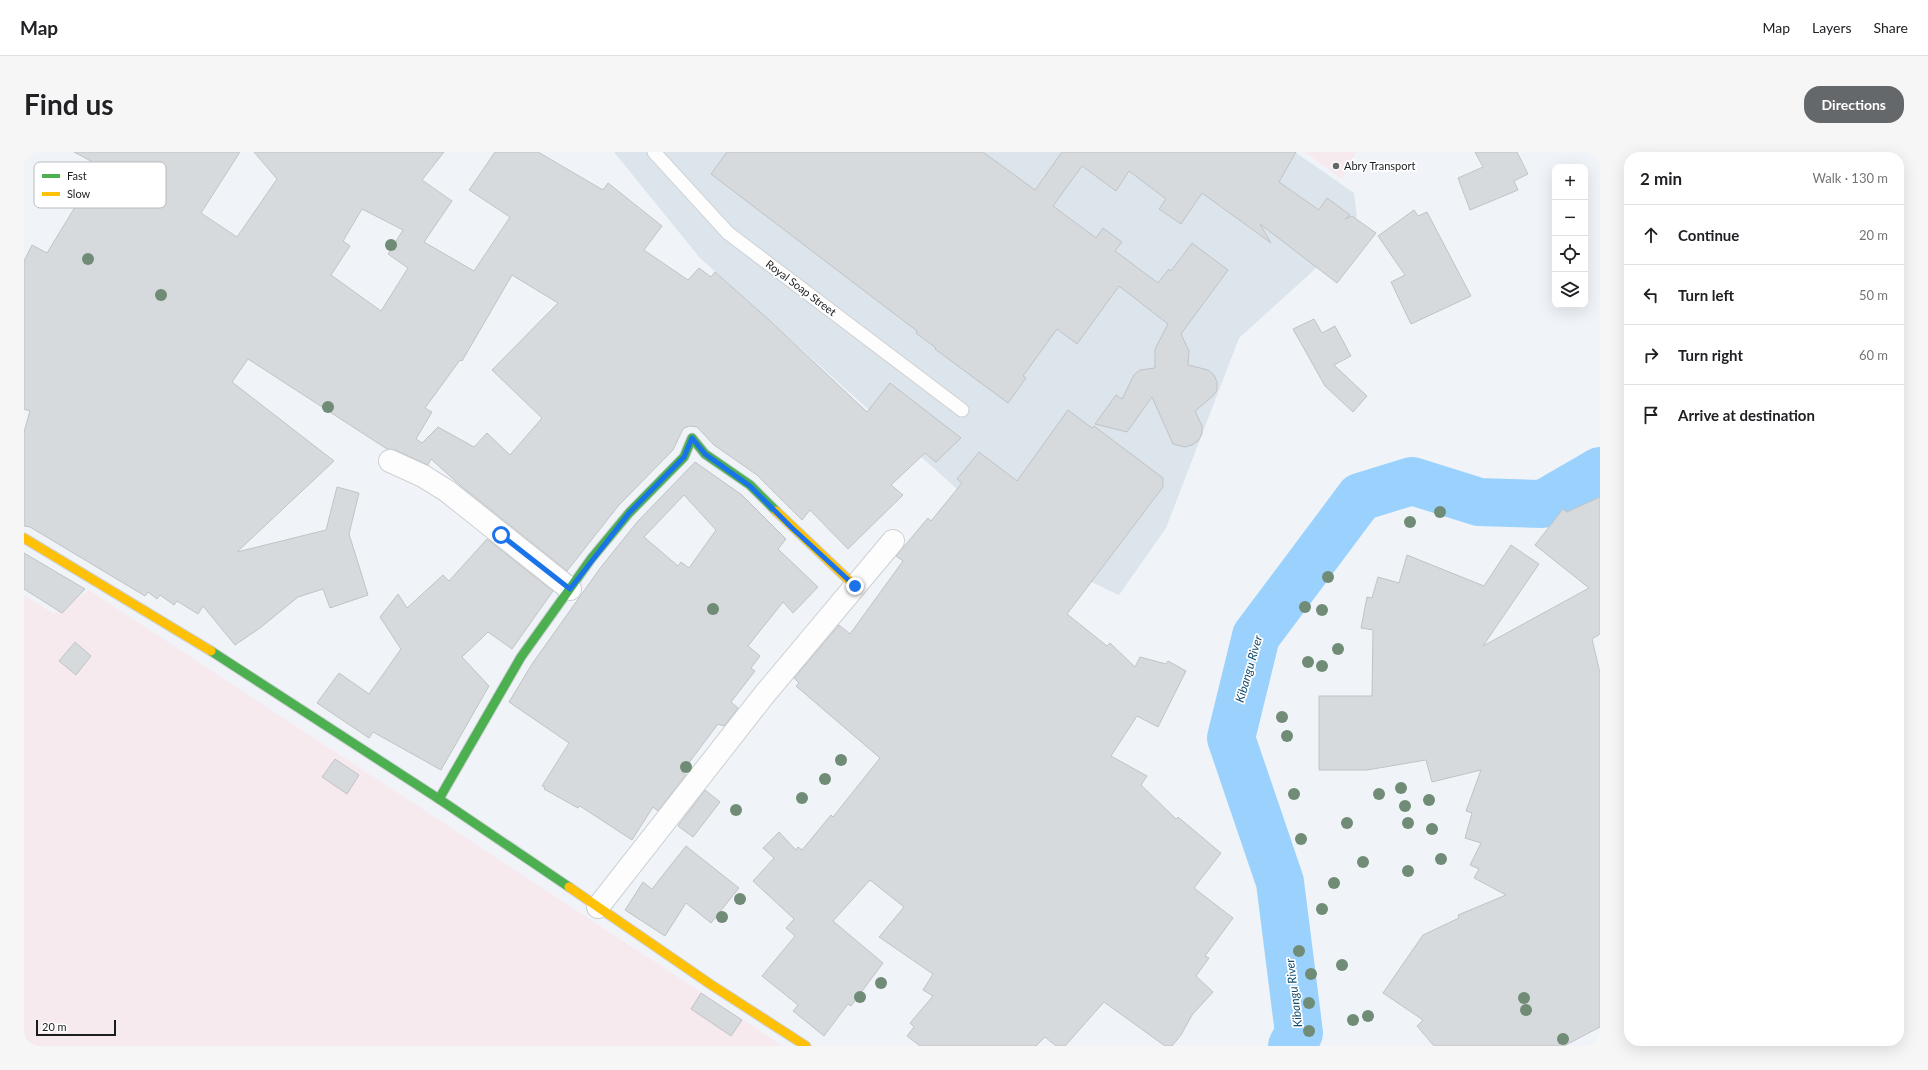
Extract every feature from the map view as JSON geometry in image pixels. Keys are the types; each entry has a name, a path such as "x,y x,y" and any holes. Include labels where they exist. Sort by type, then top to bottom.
{"street":[{"path":"439,799 520,657 629,513 684,457 692,438 705,454 750,486 791,527 855,586"},
{"path":"390,460 423,476 447,491 570,589"},
{"path":"24,538 199,643 439,799 710,984 806,1046"},
{"path":"598,907 764,695 893,541"}],"lane":[{"name":"Royal Soap Street","path":"654,152 728,233 962,410"}],"shaded area":[{"path":"614,152 1295,152 1354,193 1357,217 1313,271 1239,338 1166,528 1119,595 1027,552 700,258"},
{"name":"Abry Transport","path":"1304,152 1356,152 1342,179"},
{"path":"89,590 783,1046 24,1046 24,595 54,614"}],"building":[{"path":"74,152 240,152 201,213 237,237 277,179 254,152 444,152 422,180 452,201 424,242 474,271 510,217 469,190 495,152 538,152 603,190 608,183 662,226 644,250 688,280 699,268 711,277 715,272 768,319 867,412 890,383 961,438 936,462 925,453 891,485 903,495 848,549 810,510 802,520 757,475 714,445 697,427 690,426 684,428 673,450 619,505 567,571 461,486 431,459 428,465 395,450 387,449 248,359 232,382 334,461 237,552 326,530 337,487 359,493 349,534 368,595 330,608 323,589 298,597 260,628 235,645 203,606 198,614 177,601 174,605 160,595 157,599 148,592 145,596 30,527 24,526 24,432 30,411 24,409 24,261 32,245 47,253 74,208 166,208 166,162 93,162","holes":["362,209 403,230 388,254 408,268 381,311 331,275 350,246 343,241","512,275 558,303 492,370 542,418 510,455 487,433 474,447 438,427 422,443 416,439 432,412 425,408 460,360 462,361"]},
{"path":"727,152 983,152 1035,190 1062,152 1296,152 1279,182 1319,210 1327,198 1350,215 1345,219 1352,216 1376,233 1337,283 1260,224 1271,243 1202,193 1181,224 1159,209 1166,199 1129,171 1116,191 1082,166 1053,206 1096,238 1103,228 1122,242 1115,251 1158,283 1169,269 1171,271 1192,243 1228,270 1181,334 1189,351 1188,365 1208,370 1214,375 1217,382 1217,390 1213,396 1195,411 1202,426 1202,434 1198,441 1185,447 1173,444 1152,397 1127,432 1095,424 1116,395 1122,399 1134,375 1140,370 1155,368 1155,349 1168,324 1119,286 1077,344 1057,329 1023,376 1026,378 1008,403 935,349 936,348 916,333 917,331 711,174"},
{"path":"1475,152 1517,152 1528,174 1514,181 1518,190 1470,210 1458,178 1483,167"},
{"path":"1414,210 1418,216 1427,212 1471,296 1411,324 1391,282 1405,275 1378,236"},
{"path":"1314,319 1322,333 1335,326 1351,356 1334,365 1367,396 1353,412 1325,386 1293,329"},
{"path":"1068,410 1092,428 1094,426 1163,478 1163,487 1067,614 1107,646 1110,643 1135,667 1140,657 1166,664 1168,661 1186,671 1158,727 1137,716 1111,756 1147,776 1141,785 1176,819 1178,817 1221,853 1194,888 1233,918 1205,956 1209,958 1196,976 1213,992 1192,1015 1181,1035 1172,1046 1165,1046 1104,1002 1065,1046 1056,1046 1045,1037 1036,1046 920,1046 907,1036 914,1027 910,1023 933,996 923,990 933,974 879,937 904,907 870,880 833,921 883,963 851,1006 848,1004 824,1036 793,1011 798,1005 762,976 795,936 786,928 794,919 753,881 774,858 763,848 779,832 796,850 798,847 802,850 831,815 833,817 880,758 796,686 799,683 794,678 839,625 850,634 903,561 896,556 928,518 931,521 962,483 957,479 979,452 1017,481"},
{"path":"695,462 742,495 786,539 778,549 818,587 793,613 783,602 748,646 760,656 751,668 755,671 731,702 738,708 724,726 718,724 682,772 686,775 658,811 653,807 632,840 580,806 578,808 544,789 545,787 542,786 569,743 509,702 532,664 601,567 638,521","holes":["684,495 716,530 689,568 681,562 678,566 644,537"]},
{"path":"1600,497 1600,634 1592,639 1600,673 1600,1027 1564,1046 1434,1046 1417,1026 1423,1020 1383,993 1423,935 1459,918 1458,915 1506,895 1474,878 1479,869 1470,865 1481,843 1465,838 1472,813 1466,811 1481,770 1432,782 1426,760 1367,770 1319,770 1319,696 1372,696 1373,630 1361,628 1367,597 1372,598 1378,577 1399,583 1407,555 1484,586 1511,545 1539,564 1483,646 1589,588 1535,545 1563,509 1567,512"},
{"path":"487,539 553,591 512,649 488,632 462,657 489,686 441,770 373,732 369,738 317,703 339,673 369,694 401,649 380,617 398,594 407,608 443,575 449,581"},
{"path":"24,553 85,589 62,613 24,589"},
{"path":"75,642 91,656 76,675 59,661"},
{"path":"335,759 359,775 347,794 322,777"},
{"path":"705,790 720,802 693,837 678,826"},
{"path":"686,846 739,888 711,923 686,903 665,936 625,910 643,882 652,889"},
{"path":"701,993 742,1020 731,1036 691,1009"}],"waterway":[{"name":"Kibangu River","path":"1292,1046 1299,1033 1280,882 1231,738 1256,636 1360,497 1412,481 1479,502 1543,504 1600,471"}],"traffic: fast":[{"path":"439,799 521,657 591,559 629,513 684,457 692,438 705,454 750,485 776,511"},
{"path":"211,651 439,799 569,887"}],"traffic: slow":[{"path":"776,511 855,586"},
{"path":"24,538 211,651"},
{"path":"569,887 710,984 806,1046"}],"place":[{"name":"Abry Transport","path":"1336,166"}],"route":[{"path":"501,535 570,589 629,513 684,457 692,438 705,454 750,486 791,527 855,586"}]}
